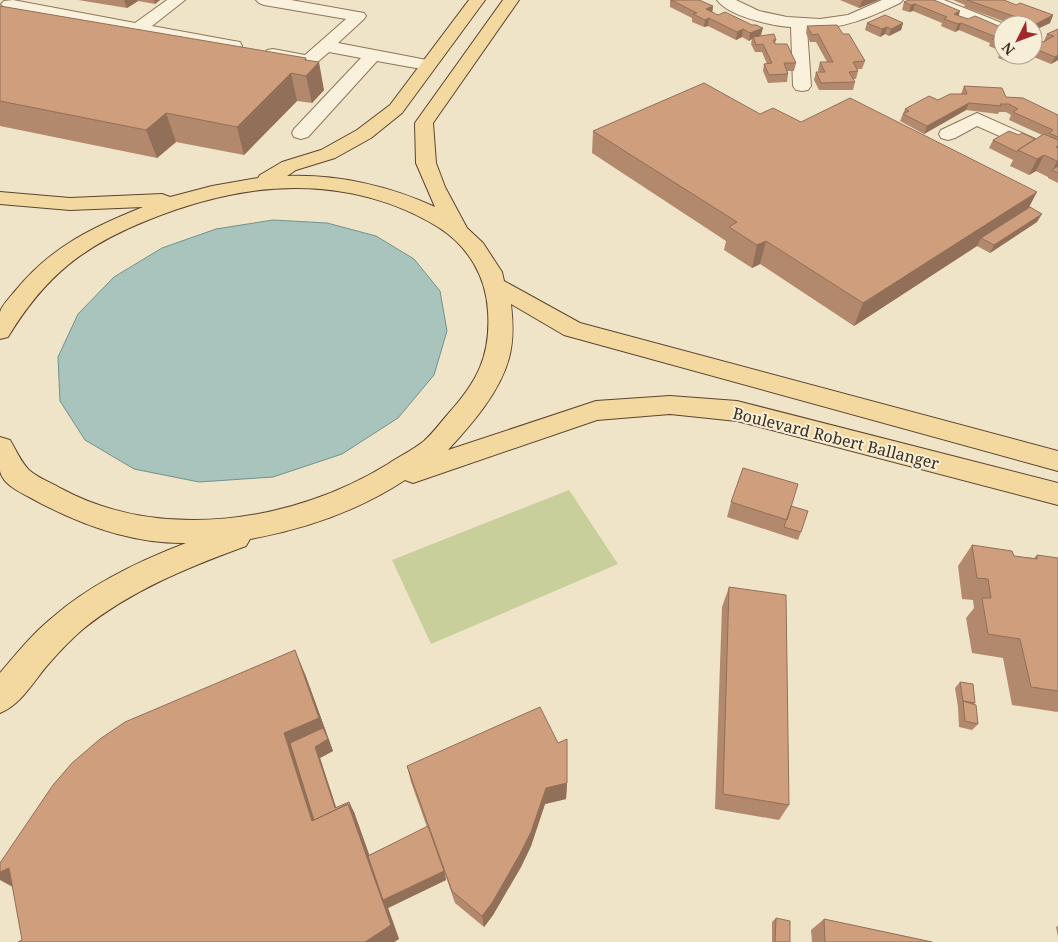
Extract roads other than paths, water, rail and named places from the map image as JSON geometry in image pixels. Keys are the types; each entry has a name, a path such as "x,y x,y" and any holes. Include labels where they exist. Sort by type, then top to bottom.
{"main road":[{"path":"260,183 289,166 328,154 364,134 396,109 476,0"},
{"path":"0,698 43,646 72,620 109,593 206,548 274,523 337,503 383,482 434,447 475,401 497,359 502,324 497,286 481,254 456,228 435,187 426,163 424,123 511,0"},
{"path":"0,331 10,312 44,273 87,240 134,218 183,199 222,189 260,183 305,181 346,186 387,195 423,210 456,228"},
{"path":"0,198 70,204 183,199"},
{"name":"Boulevard Robert Ballanger","path":"497,286 534,309 581,332 1058,461"},
{"name":"Boulevard Robert Ballanger","path":"383,482 596,411 670,405 737,411 1058,494"},
{"path":"0,447 20,478 66,506 116,523 167,531 208,531 274,523"}],"street":[{"path":"138,28 176,0"},
{"path":"9,4 308,61 358,16 264,0"},
{"path":"725,0 747,12 774,19 800,23 829,24 853,18 895,0"},
{"path":"930,0 993,25"},
{"path":"800,23 802,86"},
{"path":"326,46 427,65"},
{"path":"301,134 373,55"},
{"path":"948,134 977,119 1058,156"}],"water":[{"path":"273,220 327,223 376,236 414,259 440,291 447,331 434,375 398,418 342,454 273,477 199,482 134,469 85,440 60,401 58,357 78,314 114,277 162,248 216,229"}]}
